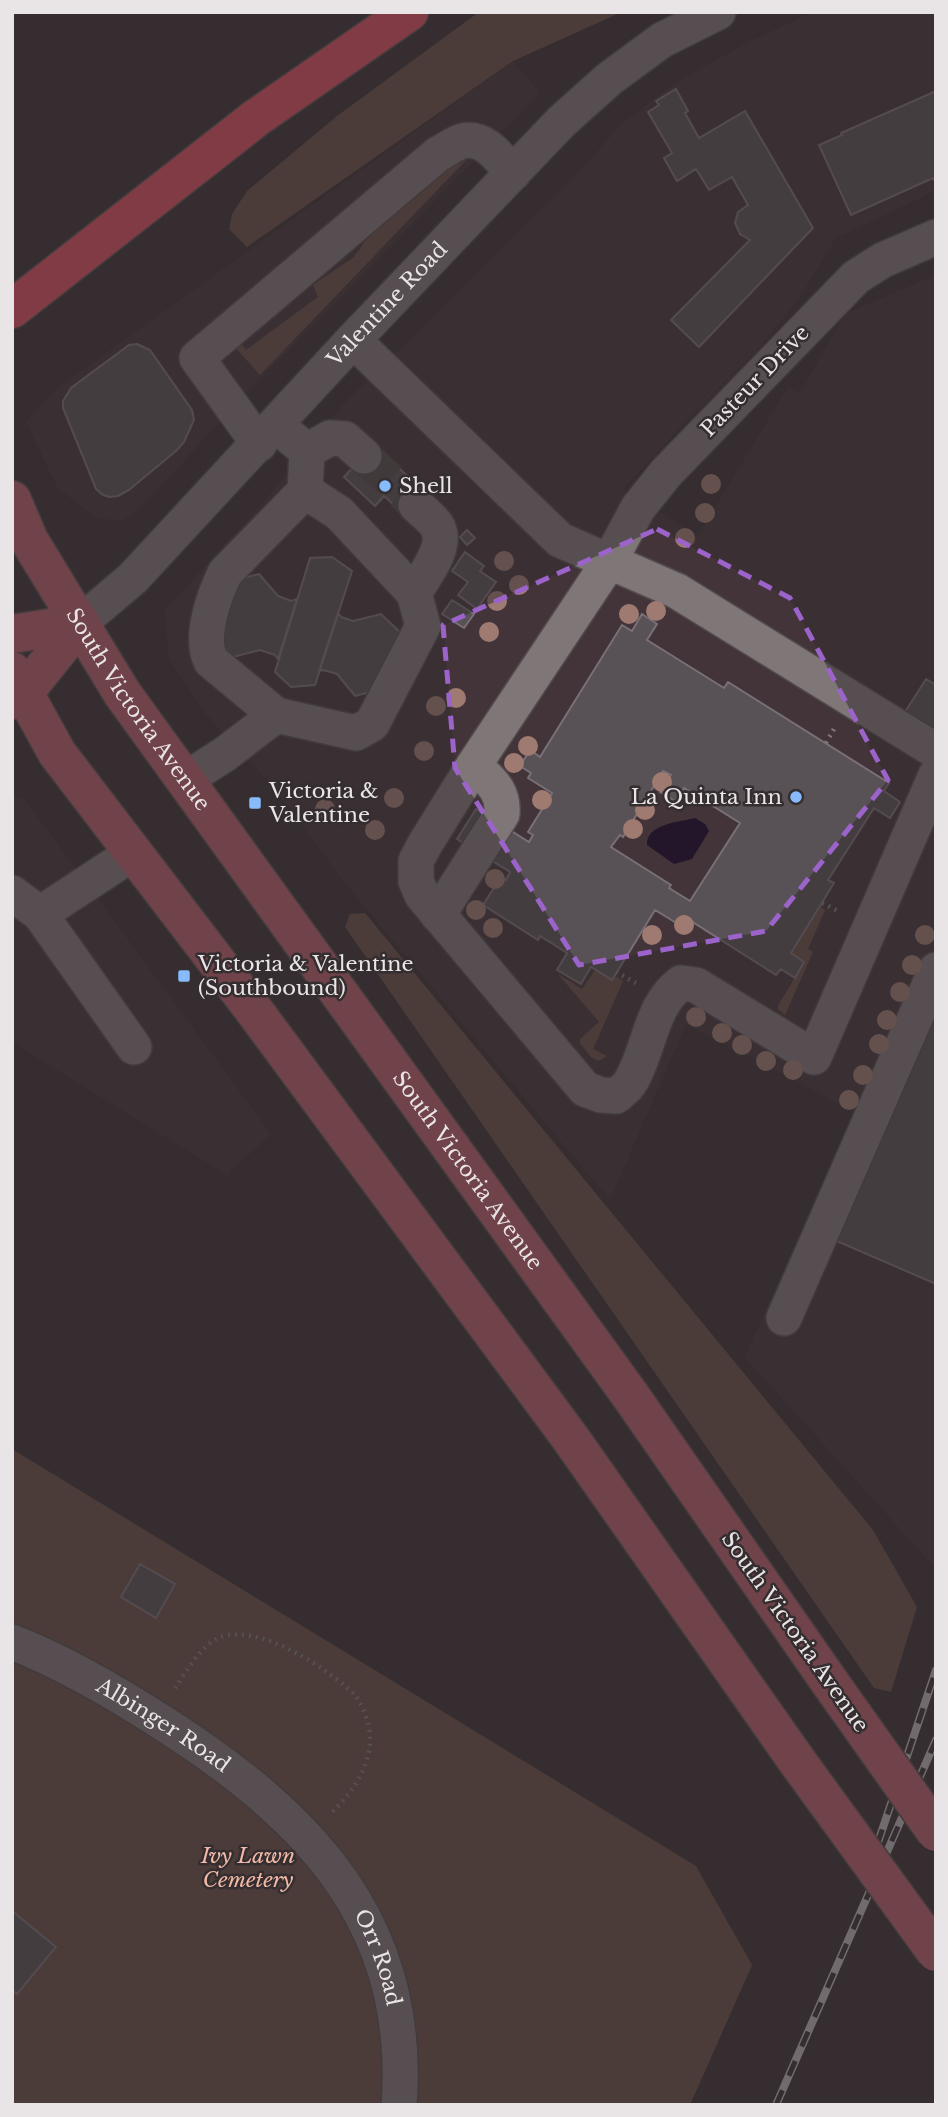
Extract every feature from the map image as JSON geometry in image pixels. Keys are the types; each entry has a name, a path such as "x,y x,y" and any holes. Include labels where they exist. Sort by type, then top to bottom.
{"highway":[{"path":"12,310 256,118 409,12"}],"main road":[{"name":"South Victoria Avenue","path":"12,500 29,540 122,693 629,1395 936,1832"},
{"path":"12,634 80,623"},
{"name":"Valentine Road","path":"16,688 80,623"},
{"path":"16,688 57,753 253,1009 571,1439 936,1952"}],"street":[{"name":"Valentine Road","path":"80,623 133,578 353,340 561,122 609,79 662,40 718,12"},
{"path":"307,451 267,435 197,358 438,154 463,141 480,142 490,148 513,173"},
{"name":"Pasteur Drive","path":"936,237 883,260 856,277 666,473 638,508 609,562 474,765 416,862 416,881 422,895 438,915 585,1089 616,1096 631,1083 661,1004 669,992 681,983 696,985 814,1057 936,775"},
{"path":"353,340 559,540 677,591 936,751"},
{"path":"307,451 330,438 345,439 364,456"},
{"path":"305,491 339,513 414,593 424,626 372,724 356,733 276,715 211,661 207,652 205,638 225,573 305,491 307,451"},
{"path":"414,593 438,550 441,537 437,527 416,505"},
{"path":"186,779 225,754 276,715"},
{"path":"438,915 502,814 503,801 497,788 474,765"},
{"path":"40,914 133,853"},
{"path":"12,893 40,914 134,1046"},
{"path":"784,1318 936,970"},
{"name":"Albinger Road","path":"12,1642 111,1691 194,1743 270,1803 303,1833"},
{"name":"Orr Road","path":"303,1833 327,1859 350,1892 369,1926 384,1964 400,2041 399,2105"}],"path":[{"path":"616,972 625,977"},
{"path":"155,1718 207,1645 220,1637 237,1634 262,1638 296,1652 356,1696 369,1724 370,1751 358,1782 338,1807 303,1833"}],"highlighted area":[{"path":"657,529 790,598 888,780 766,931 579,965 455,768 443,625"}],"shaded area":[{"path":"813,12 936,12 936,190 835,239 798,300 756,351 623,489 698,536 788,387 800,393 845,314 936,275 936,1569 745,1357 854,1111 686,1024 610,1200 345,883 279,793 205,713 169,659 165,610 263,503 342,406 572,179 622,124 675,83 745,44"},
{"path":"513,61 540,93 242,398 144,504 122,521 96,518 58,488 26,422 55,390"},
{"path":"12,796 25,800 271,1134 227,1175 12,1042"},
{"path":"695,818 705,824 709,831 692,859 674,864 647,845 648,838 658,828"}],"green space":[{"path":"479,12 622,12 513,61 247,247 229,229 232,214 247,191 337,116"},
{"path":"462,160 466,160 260,375 234,346 240,342 246,350 318,297 313,285 354,257 385,213"},
{"path":"820,906 825,910 808,949 813,952 785,1015 778,1006 804,962 791,953"},
{"path":"365,913 873,1530 917,1607 891,1692 874,1688 345,927 350,914"},
{"path":"595,970 611,980 614,975 623,981 593,1049 607,1056 598,1061 591,1057 580,1039 599,1022 558,974 582,989"},
{"name":"Ivy Lawn Cemetery","path":"12,1449 696,1866 752,1965 690,2105 12,2105"}],"building":[{"path":"676,89 699,138 745,111 813,228 699,347 671,320 750,240 740,234 735,223 738,212 748,205 732,177 709,190 696,169 677,181 664,158 672,153 648,112 659,105 656,101"},
{"path":"936,91 936,183 933,178 851,215 819,145"},
{"path":"137,344 150,350 192,410 194,420 184,442 177,450 129,490 110,497 96,489 63,408 63,401 71,388 129,345"},
{"name":"Shell","path":"374,445 427,494 406,516 384,496 375,506 344,477"},
{"path":"467,530 475,538 467,545 460,537"},
{"path":"465,552 484,566 480,571 496,582 477,609 458,595 468,582 452,571"},
{"path":"332,557 352,571 315,685 291,687 275,672 310,558"},
{"path":"259,574 278,596 291,601 297,599 278,659 275,655 260,650 233,657 212,634 228,582"},
{"path":"452,600 474,614 464,628 442,614"},
{"path":"338,613 341,617 353,621 381,614 403,635 387,688 355,696 337,674 319,671"},
{"name":"La Quinta Inn","path":"642,614 657,624 647,640 724,688 728,682 889,783 884,791 900,802 890,818 874,808 828,880 834,883 791,953 804,962 795,978 781,969 776,975 683,916 678,924 655,910 612,980 591,967 581,984 557,970 567,953 540,936 538,940 483,905 501,877 506,880 510,872 457,839 476,809 529,842 533,835 528,832 552,793 528,778 531,773 520,766 530,750 540,757 622,625 632,631","holes":["663,771 671,775 660,792 676,802 684,788 740,823 690,901 669,888 671,885 611,847 620,835 623,837"]},
{"path":"926,679 936,685 936,732 905,712"},
{"path":"936,1002 936,1284 832,1239"},
{"path":"140,1564 175,1584 156,1618 121,1597"},
{"path":"12,1911 56,1947 17,1994 12,1990"}],"tunnel":[{"path":"364,456 416,505"}],"railway":[{"path":"867,1875 936,1670"},
{"path":"776,2105 936,1740"}],"place":[{"name":"Shell","path":"385,486"},
{"name":"La Quinta Inn","path":"796,797"},
{"name":"Victoria & Valentine","path":"255,803"},
{"name":"Victoria & Valentine (Southbound)","path":"184,976"}]}
